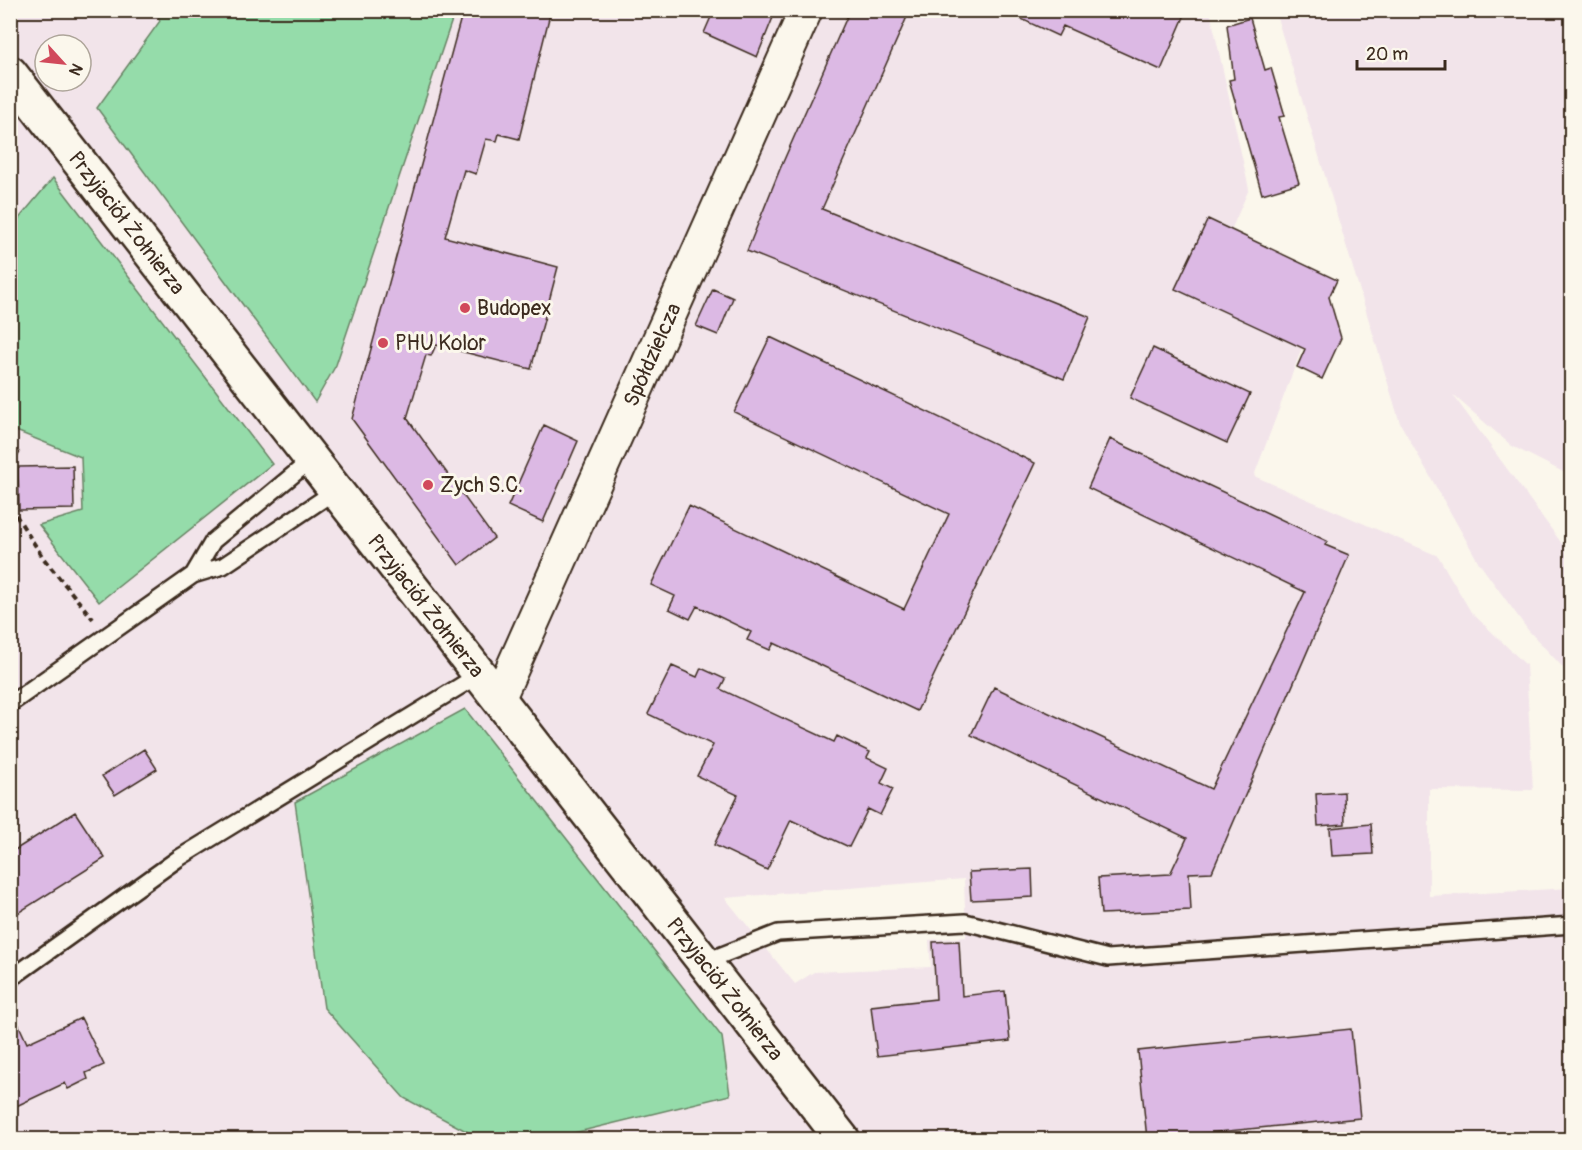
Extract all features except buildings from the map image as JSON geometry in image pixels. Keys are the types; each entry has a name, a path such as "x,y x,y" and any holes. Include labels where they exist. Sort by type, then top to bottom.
{"main road":[{"name":"Przyjaciół Żołnierza","path":"10,73 843,1140"}],"street":[{"name":"Spółdzielcza","path":"489,686 806,10"}],"lane":[{"path":"193,575 213,541 311,460"},
{"path":"10,704 193,575 224,566 335,491"},
{"path":"10,979 179,858 489,686"},
{"path":"704,962 778,933 965,922 1108,958 1572,925"}],"path":[{"path":"10,506 44,559 107,636"}],"shaded area":[{"path":"10,11 1210,11 1249,189 1215,267 1316,310 1254,476 1438,556 1471,612 1526,665 1533,790 1429,789 1429,896 1571,888 1571,1139 11,1139","holes":["964,879 966,937 929,940 931,967 814,972 795,984 725,898"]},
{"path":"1275,11 1571,11 1571,476 1512,446 1453,395 1571,556 1571,676 1528,630 1479,563 1400,423"}],"green space":[{"path":"156,11 455,11 336,365 315,402 97,108 160,21"},
{"path":"53,178 272,464 99,602 39,525 83,512 81,457 11,429 11,228"},
{"path":"465,709 722,1037 730,1095 545,1140 481,1139 404,1098 324,1008 295,802"}],"railway":[{"path":"10,458 18,453"}],"place":[{"name":"Budopex","path":"465,308"},
{"name":"PHU Kolor","path":"383,343"},
{"name":"Zych S.C.","path":"428,485"}]}
